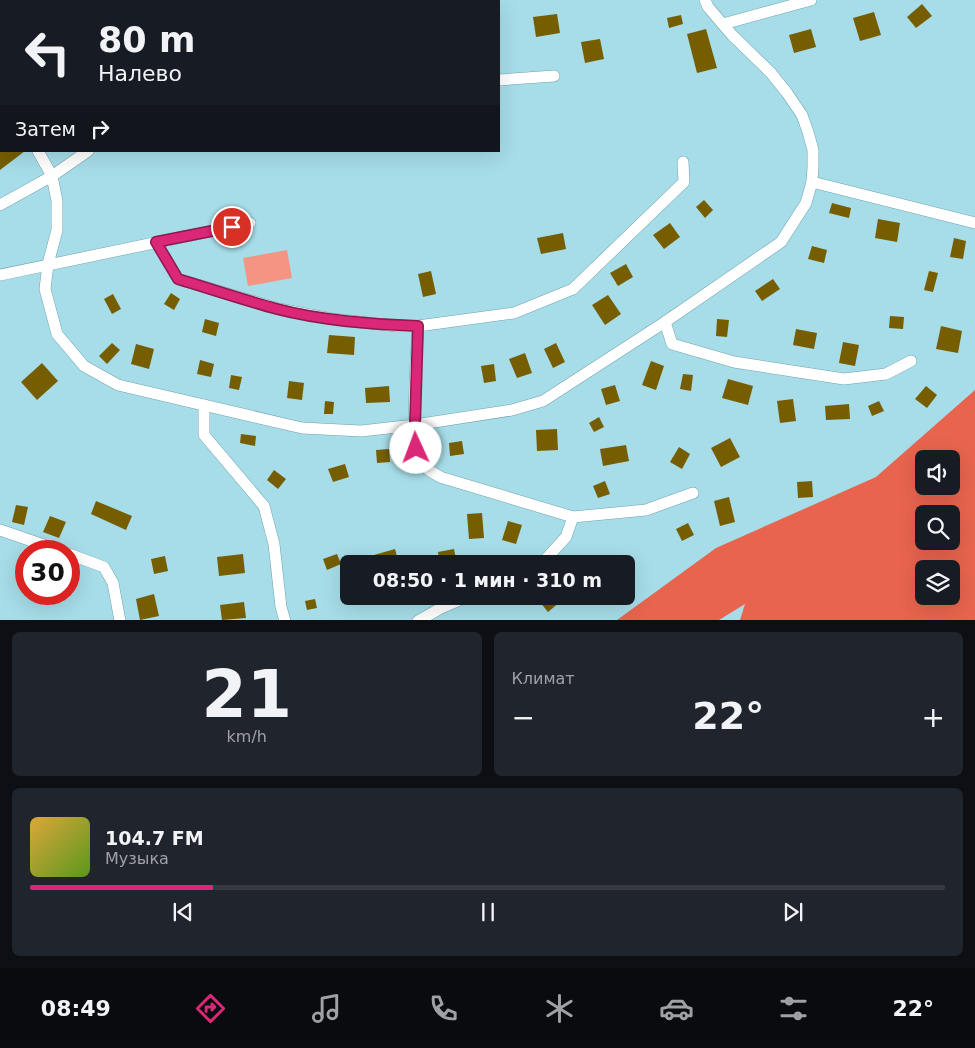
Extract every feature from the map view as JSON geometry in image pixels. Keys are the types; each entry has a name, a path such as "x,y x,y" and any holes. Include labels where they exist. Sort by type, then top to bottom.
{"street":[{"path":"39,152 52,176 57,201 57,230 48,264 45,289 57,334 84,366 118,385 302,428 361,430 415,425 512,410 543,401 665,322 781,242 806,203 814,167 813,150 802,115 771,73 723,24 705,0"},
{"path":"723,24 811,0"},
{"path":"500,80 522,80 554,76"},
{"path":"0,205 52,176 87,152"},
{"path":"156,242 178,279 279,309 332,319 397,326 418,326 514,313 573,289 684,182 683,162"},
{"path":"812,182 975,222"},
{"path":"0,275 250,223"},
{"path":"665,322 672,344 734,362 844,379 886,374 911,360"},
{"path":"418,326 416,448 423,465 440,477 572,517 646,510 693,493"},
{"path":"204,405 204,435 264,506 274,544 284,620"},
{"path":"550,555 566,537 572,517"},
{"path":"0,530 29,540"},
{"path":"80,558 104,567 113,583 120,620"},
{"path":"418,620 448,605"}],"shaded area":[{"path":"287,250 292,278 248,286 243,258"},
{"path":"975,390 975,620 740,620 745,604 719,620 617,620 716,548 876,477"}],"building":[{"path":"922,4 932,16 916,28 907,17"},
{"path":"874,12 881,35 860,41 853,18"},
{"path":"557,14 560,33 536,37 533,17"},
{"path":"681,15 683,24 669,28 667,18"},
{"path":"706,29 717,68 697,73 687,34"},
{"path":"811,29 816,47 794,53 789,35"},
{"path":"600,39 604,59 585,63 581,42"},
{"path":"0,152 24,152 0,170"},
{"path":"704,200 713,210 705,218 696,207"},
{"path":"832,203 851,208 849,218 829,213"},
{"path":"878,219 900,223 897,242 875,238"},
{"path":"670,223 680,237 664,249 653,235"},
{"path":"563,233 566,249 541,254 537,238"},
{"path":"954,238 966,241 963,259 950,257"},
{"path":"812,246 827,250 824,263 808,259"},
{"path":"626,264 633,277 618,286 610,273"},
{"path":"431,271 436,294 423,297 418,274"},
{"path":"929,271 938,273 933,292 924,290"},
{"path":"773,279 780,289 762,301 755,291"},
{"path":"171,293 180,299 174,310 164,304"},
{"path":"113,294 121,309 112,314 104,299"},
{"path":"608,295 621,314 605,325 592,305"},
{"path":"890,316 904,317 903,329 889,328"},
{"path":"205,319 219,323 216,336 202,332"},
{"path":"717,319 729,320 727,337 716,336"},
{"path":"941,326 962,331 958,353 936,349"},
{"path":"796,329 817,333 814,349 793,345"},
{"path":"329,335 355,337 354,355 327,353"},
{"path":"843,342 859,345 855,366 839,363"},
{"path":"112,343 120,350 107,364 99,356"},
{"path":"556,343 565,362 553,368 544,349"},
{"path":"136,344 154,349 149,369 131,364"},
{"path":"525,353 532,373 517,378 509,359"},
{"path":"200,360 214,364 211,377 197,374"},
{"path":"651,361 664,366 656,390 642,385"},
{"path":"42,363 58,381 37,400 21,382"},
{"path":"494,364 496,381 484,383 481,366"},
{"path":"683,374 693,375 691,391 680,389"},
{"path":"231,375 242,377 239,390 229,388"},
{"path":"728,379 753,386 748,405 722,398"},
{"path":"289,381 304,383 302,400 287,398"},
{"path":"615,385 620,401 606,405 601,389"},
{"path":"389,386 390,402 366,403 365,388"},
{"path":"926,386 937,395 927,408 915,399"},
{"path":"793,399 796,421 780,423 777,401"},
{"path":"325,401 334,402 333,414 324,414"},
{"path":"879,401 884,411 872,416 868,406"},
{"path":"849,404 850,419 826,420 825,406"},
{"path":"599,417 604,427 594,432 589,423"},
{"path":"557,429 558,450 537,451 536,430"},
{"path":"241,434 256,436 255,446 240,443"},
{"path":"730,438 740,457 721,467 711,448"},
{"path":"462,441 464,454 450,456 449,443"},
{"path":"626,445 629,461 603,466 600,449"},
{"path":"679,447 690,454 682,469 670,462"},
{"path":"389,449 390,462 377,463 376,450"},
{"path":"345,464 349,477 333,482 328,469"},
{"path":"274,470 286,479 278,489 267,480"},
{"path":"605,481 610,494 598,498 593,486"},
{"path":"812,481 813,497 798,498 797,482"},
{"path":"729,497 735,522 720,526 714,501"},
{"path":"96,501 132,516 126,530 91,514"},
{"path":"16,505 28,507 24,525 12,522"},
{"path":"482,513 484,538 469,539 467,514"},
{"path":"50,516 66,522 59,538 43,532"},
{"path":"508,521 522,525 516,544 502,540"},
{"path":"688,523 694,535 682,541 676,529"},
{"path":"395,549 397,555 374,555"},
{"path":"454,549 455,555 438,555 438,552"},
{"path":"243,554 245,573 219,576 217,557"},
{"path":"337,554 340,564 327,570 323,559"},
{"path":"165,556 168,571 154,574 151,559"},
{"path":"154,594 159,616 140,620 136,599"},
{"path":"315,599 317,608 307,610 305,601"},
{"path":"244,602 246,618 222,620 220,605"},
{"path":"542,605 556,605 548,612"}],"route":[{"path":"232,227 156,242 178,279 279,309 332,319 397,326 418,326 416,448"}]}
